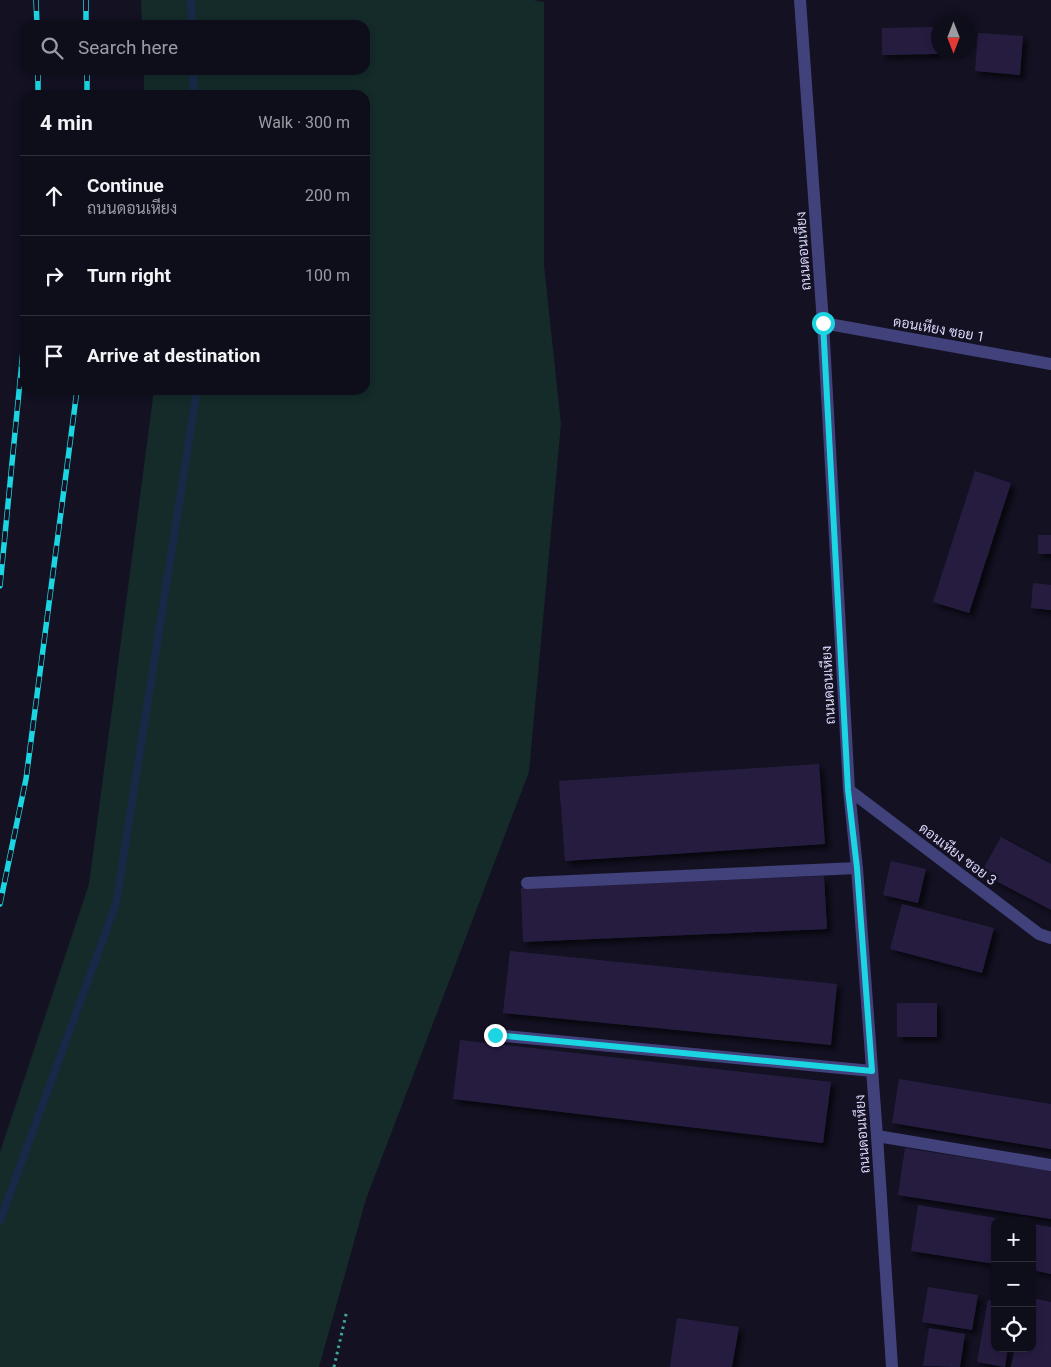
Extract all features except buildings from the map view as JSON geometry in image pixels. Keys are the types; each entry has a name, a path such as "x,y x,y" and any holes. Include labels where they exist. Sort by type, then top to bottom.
{"street":[{"name":"ถนนดอนเหียง","path":"800,0 823,323 848,790 857,868 892,1367"},
{"name":"ดอนเหียง ซอย 1","path":"823,323 1051,364"},
{"name":"ดอนเหียง ซอย 3","path":"848,790 1038,934 1051,938"},
{"path":"526,883 857,868"},
{"path":"495,1035 872,1071"},
{"path":"877,1136 1051,1165"}],"path":[{"path":"334,1367 347,1310"}],"green space":[{"path":"141,0 533,0 544,2 544,265 561,424 529,772 366,1199 319,1367 0,1367 0,1152 89,884 153,395 370,395 370,90 144,90 144,75 370,75 370,20 142,20"}],"waterway":[{"path":"191,0 192,20"},
{"path":"193,75 194,90"},
{"path":"0,1221 116,904 196,395"}],"railway":[{"path":"36,0 37,20"},
{"path":"86,0 86,20"},
{"path":"38,75 38,90"},
{"path":"87,75 87,90"},
{"path":"0,586 20,381"},
{"path":"0,904 26,779 76,395"}],"route":[{"path":"495,1035 872,1071 857,868 848,790 823,323"}]}
